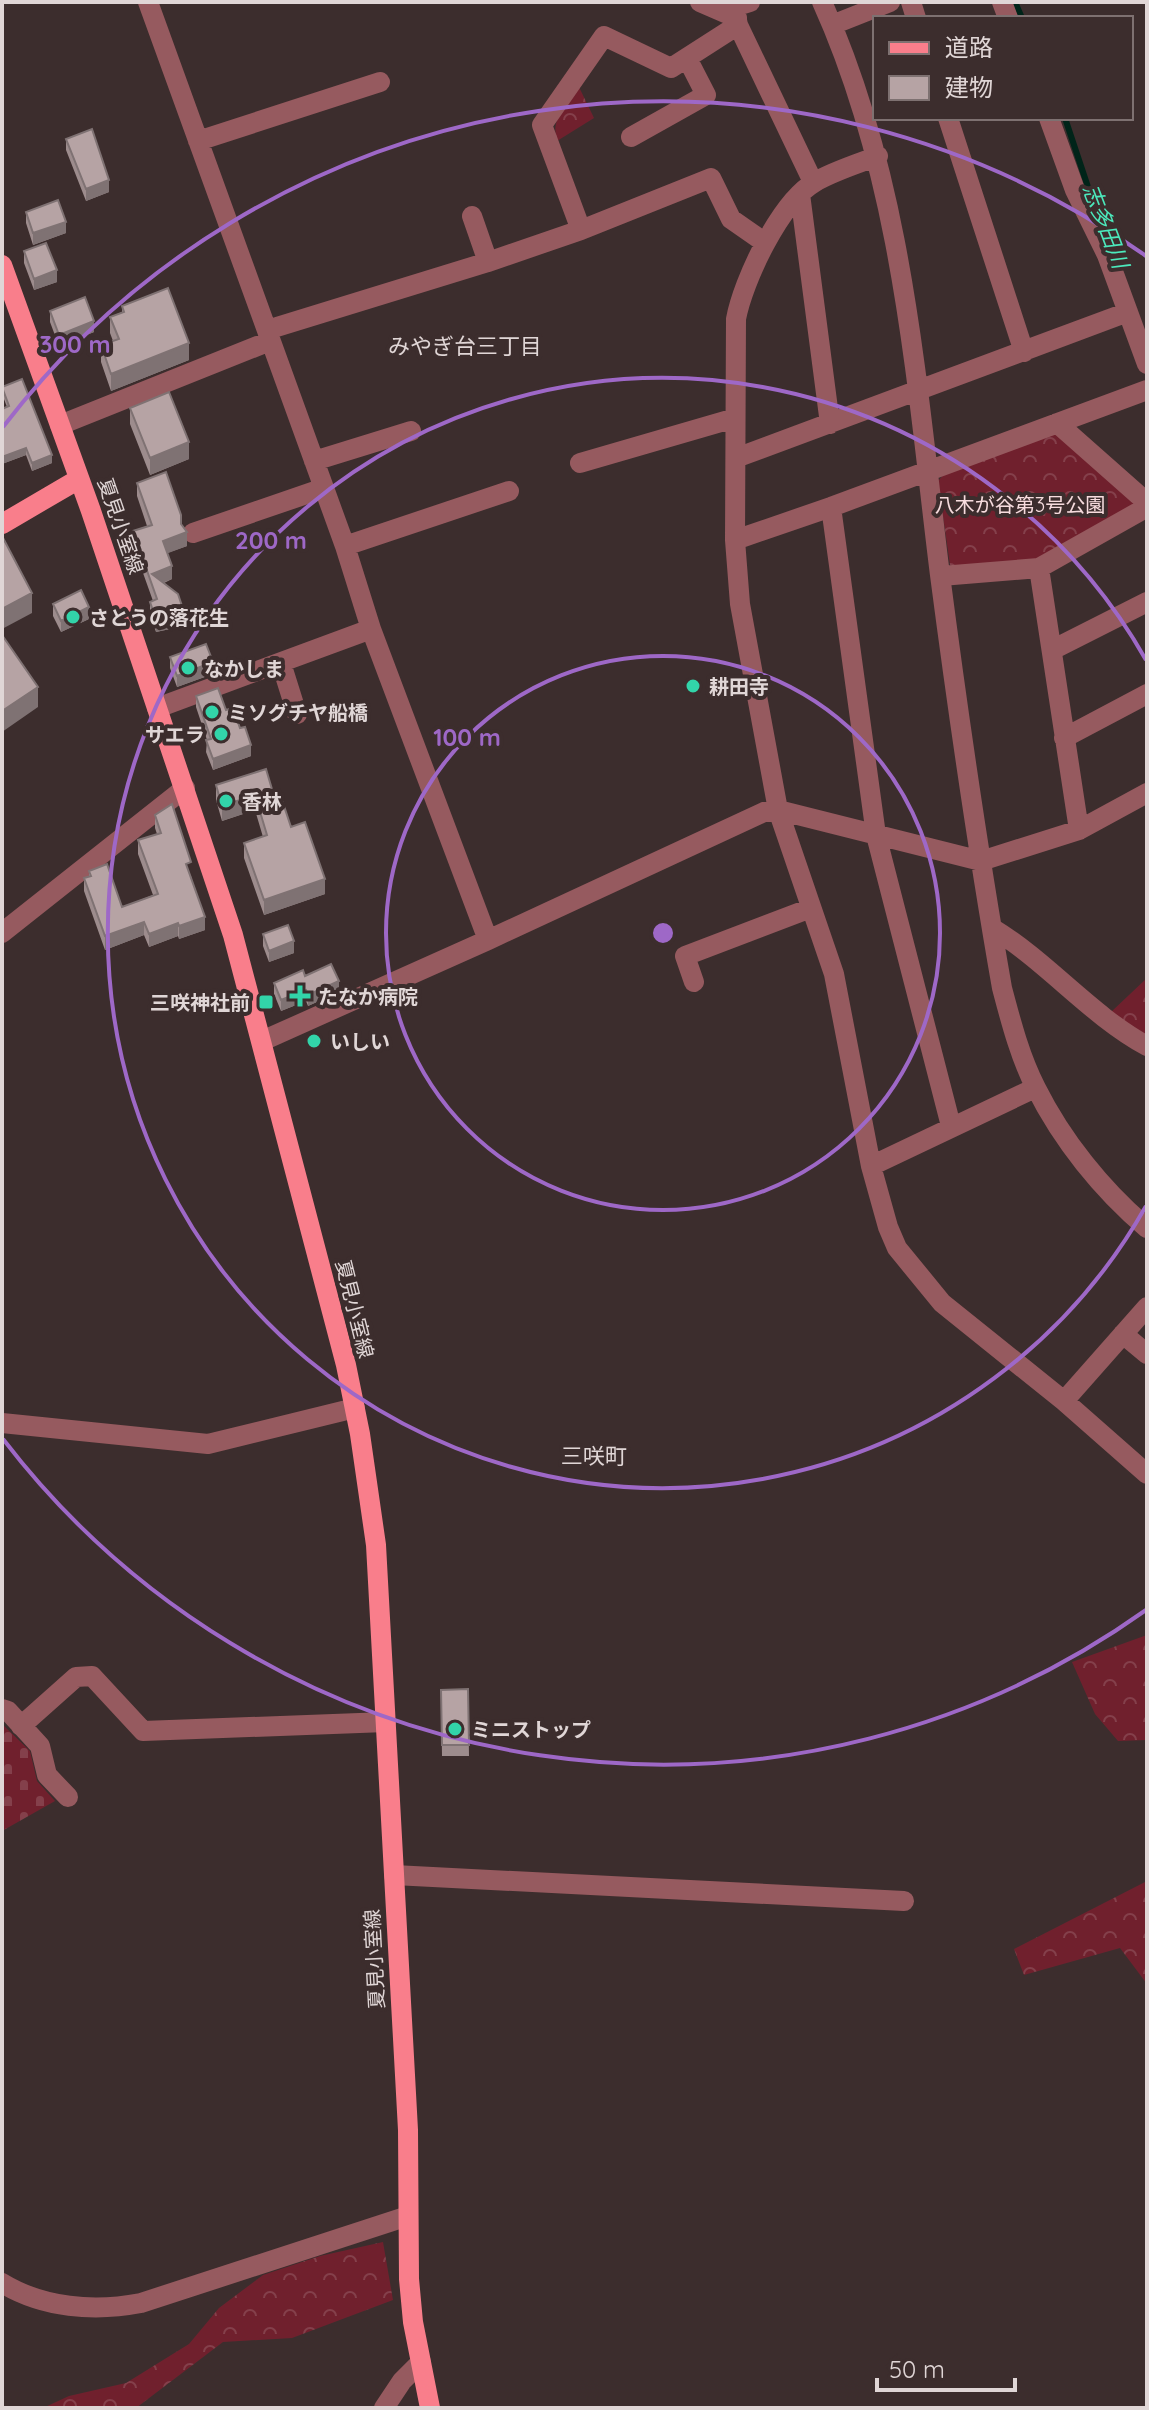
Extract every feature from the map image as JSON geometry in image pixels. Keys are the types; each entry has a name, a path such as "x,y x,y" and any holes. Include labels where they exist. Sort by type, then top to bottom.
{"main road":[{"name":"夏見小室線","path":"2,265 79,479 233,935 355,1408 376,1545 408,2130 409,2279 430,2408"},
{"path":"2,524 79,479"}],"street":[{"path":"148,2 345,546 371,629 488,940"},
{"path":"700,2 738,22"},
{"path":"750,2 734,7 738,22 807,188 830,424"},
{"path":"822,2 860,99 888,200 918,392 981,861 1002,988 1035,1088 1099,1180 1147,1228"},
{"path":"832,25 890,2"},
{"path":"581,230 542,125 604,36 671,68 738,22"},
{"path":"631,137 706,95 687,58"},
{"path":"198,141 380,82"},
{"path":"949,120 1024,352"},
{"path":"1050,120 1075,190 1107,255 1147,364"},
{"path":"878,156 807,188 764,242 739,302 736,319 735,540 740,604 778,810 834,974 871,1166 897,1248 942,1303 1064,1401 1147,1474"},
{"path":"60,425 268,336 581,230 711,178 731,219 764,242"},
{"path":"472,216 488,262"},
{"path":"736,458 1128,312"},
{"path":"735,540 1147,390"},
{"path":"580,463 735,418"},
{"path":"941,576 1039,568 1142,510 1143,499 1057,423"},
{"path":"314,461 411,431"},
{"path":"193,533 324,488"},
{"path":"345,546 509,491"},
{"path":"831,507 876,835 951,1126"},
{"path":"1039,568 1079,830"},
{"path":"1052,650 1147,602"},
{"path":"157,708 371,629"},
{"path":"281,663 297,714"},
{"path":"1064,738 1147,694"},
{"path":"2,933 185,788"},
{"path":"262,1041 764,812 778,810 981,861 1079,830 1147,793"},
{"path":"694,982 685,956 811,908"},
{"path":"992,928 1021,946 1119,1031 1147,1046"},
{"path":"871,1166 1035,1088"},
{"path":"1064,1401 1147,1307"},
{"path":"1123,1334 1147,1354"},
{"path":"2,1423 208,1444 355,1408"},
{"path":"21,1726 76,1677 92,1676 143,1731 386,1722"},
{"path":"2,1709 40,1746 47,1775 68,1797"},
{"path":"394,1875 904,1901"},
{"path":"2,2283 31,2298 114,2308 141,2303 408,2216"},
{"path":"384,2408 402,2381 421,2362"}],"green space":[{"path":"578,85 594,118 557,141 558,118"},
{"name":"八木が谷第3号公園","path":"1053,432 1134,498 1135,509 1032,562 959,569 950,565 938,481 945,473"},
{"path":"1147,978 1147,1038 1111,1012"},
{"path":"1147,1635 1147,1740 1118,1741 1095,1714 1072,1662"},
{"path":"2,1724 30,1751 37,1781 55,1801 2,1831"},
{"path":"1147,1881 1147,1984 1120,1948 1024,1975 1014,1949"},
{"path":"383,2242 393,2300 292,2338 223,2342 136,2408 43,2408 69,2396 126,2383 189,2344 219,2308 263,2275 320,2256"}],"building":[{"path":"92,129 109,180 86,189 66,139"},
{"path":"58,200 66,222 33,233 26,212"},
{"path":"46,243 57,270 34,279 24,251"},
{"path":"168,288 189,343 111,374 101,345 119,339 110,317 124,312 122,306"},
{"path":"85,297 94,321 59,335 50,311"},
{"path":"22,379 52,455 32,463 26,448 2,457 2,409 9,406 2,387"},
{"path":"169,392 189,442 150,458 130,408"},
{"path":"166,472 181,515 181,524 187,532 163,541 172,566 152,574 178,594 184,612 156,619 150,602 157,599 133,531 152,525 137,483"},
{"path":"2,536 32,593 2,609"},
{"path":"81,590 89,607 61,621 53,604"},
{"path":"2,635 38,687 2,711"},
{"path":"206,644 213,662 177,676 170,657"},
{"path":"218,688 226,710 233,708 240,728 245,727 251,745 213,759 206,740 211,739 196,696"},
{"path":"266,769 274,796 280,794 291,827 305,822 325,879 264,900 244,843 267,835 255,795 222,806 216,785"},
{"path":"172,804 191,862 186,864 205,917 149,934 144,922 105,936 84,878 91,876 89,871 107,864 122,907 158,894 138,840 161,833 155,815"},
{"path":"288,925 294,941 269,951 263,934"},
{"path":"331,964 339,981 308,995 306,990 281,1000 274,983 303,970 305,976"},
{"name":"ミニストップ","path":"468,1689 469,1745 442,1745 441,1690"}],"waterway":[{"name":"志多田川","path":"1015,2 1021,16"},
{"name":"志多田川","path":"1066,120 1098,217"}],"place":[{"name":"さとうの落花生","path":"73,617"},
{"name":"なかしま","path":"188,668"},
{"name":"耕田寺","path":"693,686"},
{"name":"ミソグチヤ船橋","path":"212,712"},
{"name":"サエラ","path":"221,734"},
{"name":"香林","path":"226,801"},
{"name":"たなか病院","path":"300,996"},
{"name":"三咲神社前","path":"266,1002"},
{"name":"いしい","path":"314,1041"},
{"name":"ミニストップ","path":"455,1729"}],"district":[{"name":"みやぎ台三丁目","path":"465,346"},
{"name":"三咲町","path":"594,1456"}]}
